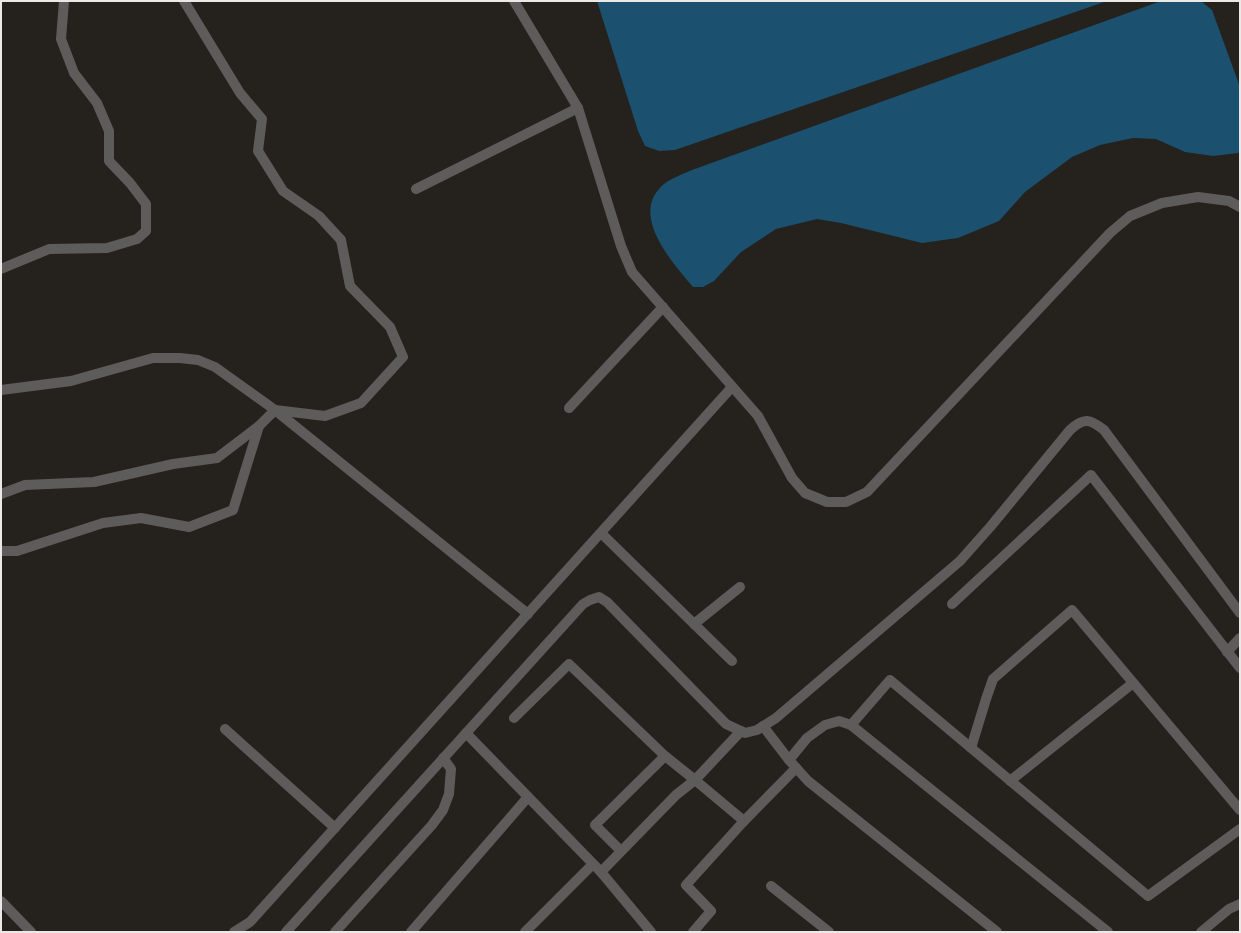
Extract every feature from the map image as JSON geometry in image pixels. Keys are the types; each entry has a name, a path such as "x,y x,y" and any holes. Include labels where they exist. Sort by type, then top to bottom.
{"street":[{"path":"1,269 49,249 107,248 137,239 146,231 146,204 130,183 109,161 109,131 97,102 74,74 61,40 64,1"},
{"path":"184,1 240,93 262,119 258,151 283,190 319,216 341,240 350,286 390,327 403,357 361,403 325,416 275,410"},
{"path":"514,1 578,108 621,246 632,272 758,416 792,478 805,493 826,502 846,502 866,492 1110,233 1130,216 1162,203 1198,197 1229,201 1240,207"},
{"path":"416,190 578,108"},
{"path":"569,408 663,307"},
{"path":"1,390 71,381 153,358 198,360 215,367 275,410 528,614"},
{"path":"234,932 250,922 732,387"},
{"path":"1,494 25,485 94,482 172,464 217,458 259,426 275,410"},
{"path":"286,932 583,604 599,597 608,602 726,724 746,733 757,730 776,718 960,561 991,526 1070,430 1076,424 1081,422 1088,420 1094,422 1104,430 1240,613"},
{"path":"1,551 17,551 103,523 141,518 189,527 233,510 259,426"},
{"path":"952,604 1091,475 1240,668"},
{"path":"601,533 732,660"},
{"path":"694,624 740,587"},
{"path":"972,748 993,680 1072,610 1240,810"},
{"path":"1227,652 1240,638"},
{"path":"514,718 569,664 665,756 744,821"},
{"path":"851,725 890,680 1148,896 1240,829"},
{"path":"1010,781 1133,682"},
{"path":"789,760 807,738 825,725 839,721 851,725 1108,932"},
{"path":"763,726 789,760 808,781 997,932"},
{"path":"225,729 335,828"},
{"path":"601,872 676,795 695,780 741,731"},
{"path":"466,733 601,872 651,932"},
{"path":"617,847 595,825 665,756"},
{"path":"335,932 432,825 443,810 451,785 450,769 443,758"},
{"path":"693,932 711,911 686,885 744,821 796,768"},
{"path":"411,932 528,797"},
{"path":"525,932 593,864"},
{"path":"770,886 829,932"},
{"path":"1,901 31,932"},
{"path":"1201,932 1229,909 1240,904"}],"water":[{"path":"597,1 1107,1 675,150 659,151 645,146 638,131"},
{"path":"1161,1 1201,1 1212,10 1240,87 1240,151 1238,153 1213,156 1185,152 1156,139 1133,138 1100,145 1072,157 1025,192 999,221 958,238 922,243 841,223 817,219 776,229 741,252 714,281 703,287 693,287 675,265 657,237 652,223 650,209 654,196 664,184 678,176"}]}
